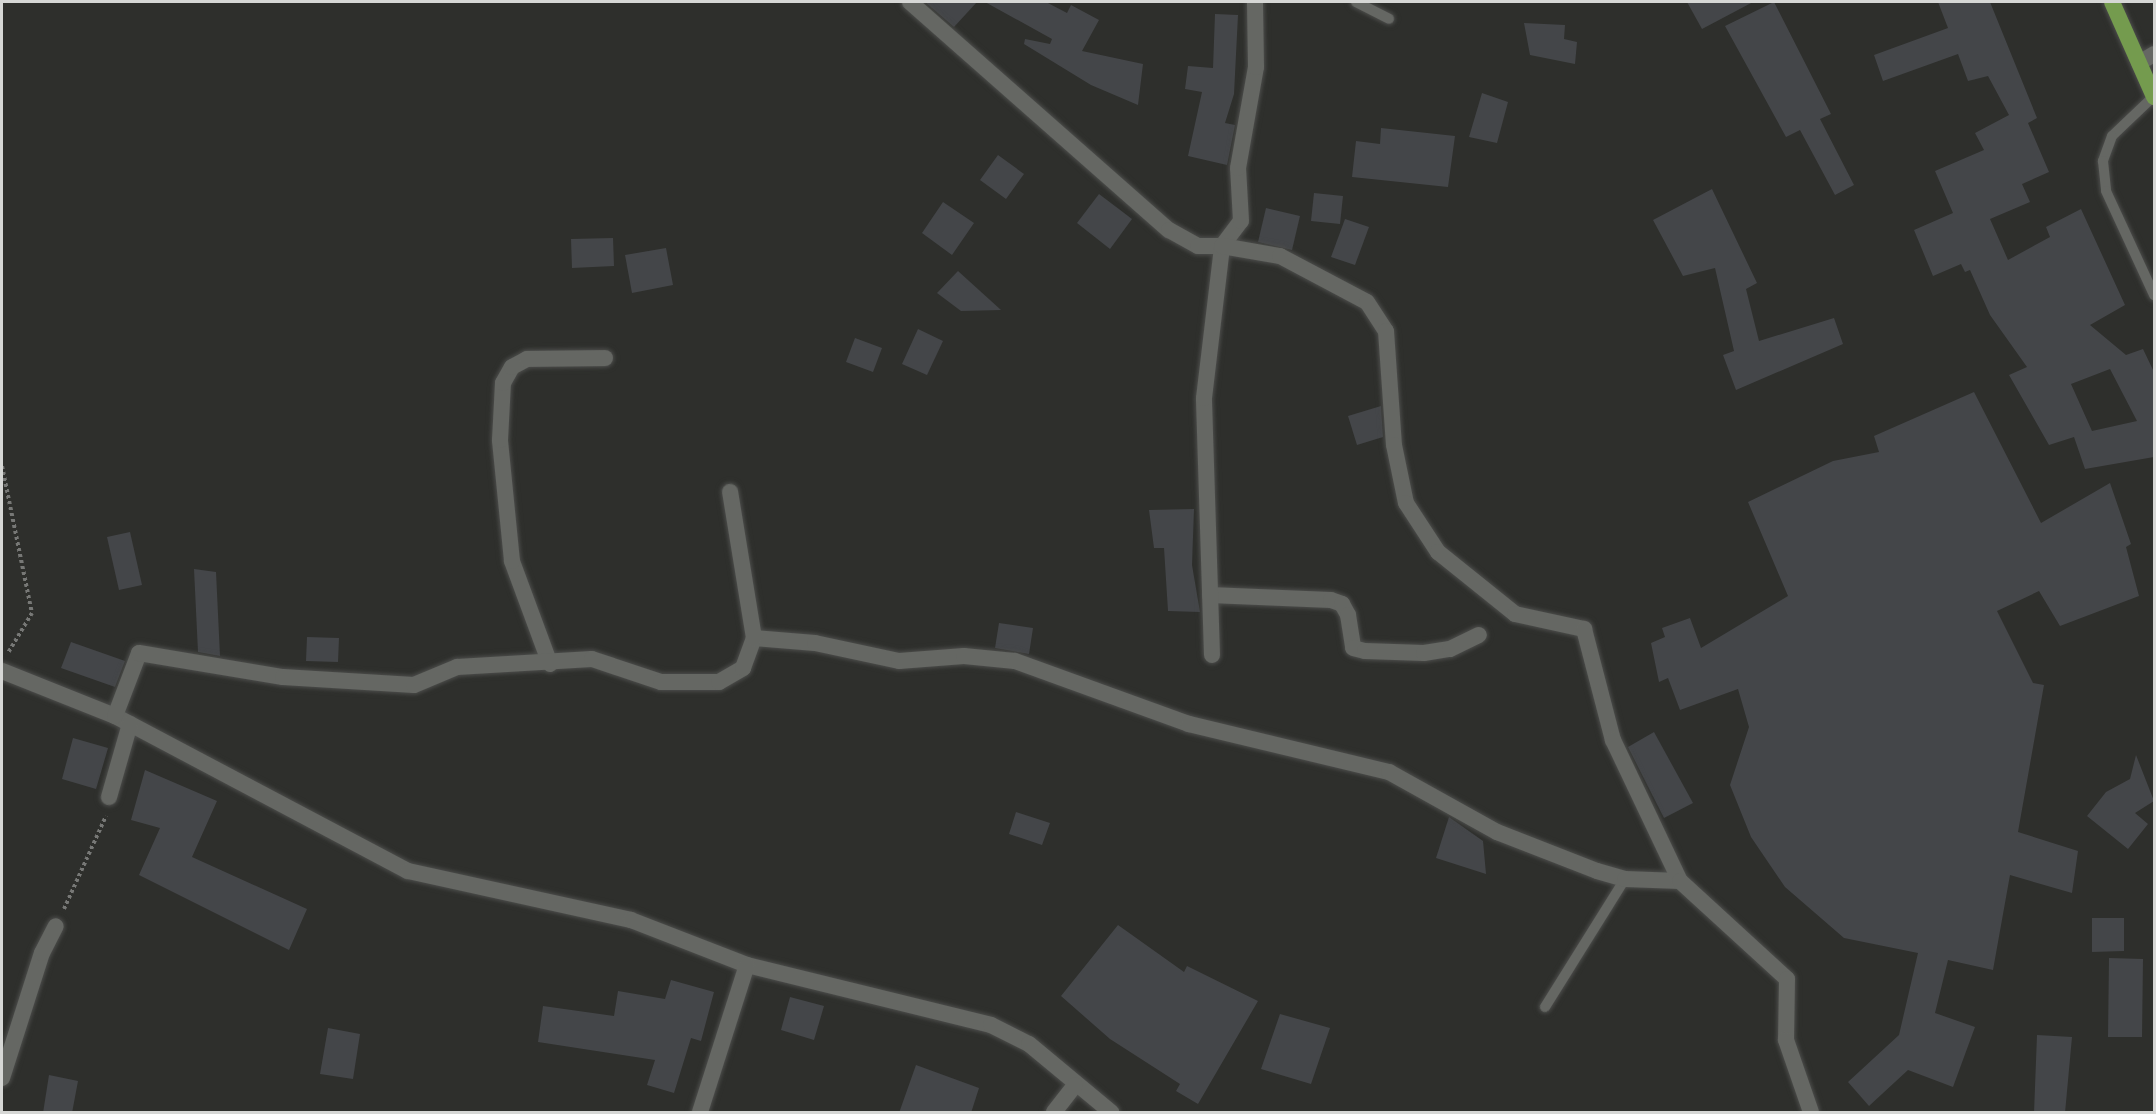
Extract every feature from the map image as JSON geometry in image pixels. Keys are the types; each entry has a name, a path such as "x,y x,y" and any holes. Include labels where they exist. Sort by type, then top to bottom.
{"highway":[{"path":"2112,2 2154,96"}],"street":[{"path":"910,2 1169,230 1198,246 1222,246 1280,256 1367,302 1386,332 1394,445 1406,503 1438,552 1515,614 1584,630 1613,740 1680,881 1787,979 1786,1040 1811,1113"},
{"path":"1212,655 1204,398 1222,246 1241,221 1238,168 1256,67 1255,2"},
{"path":"2139,63 2154,54"},
{"path":"550,664 513,561 500,440 503,383 512,367 527,359 604,358"},
{"path":"109,797 123,720 139,653 274,676 414,685 457,667 550,664 592,659 661,682 718,682 743,668 754,638 730,492"},
{"path":"1210,595 1331,600 1342,604 1348,615 1353,648 1365,651 1424,653 1450,649 1479,635"},
{"path":"754,638 815,643 899,661 964,656 1015,661 1188,724 1389,772 1497,832 1625,879 1680,881"},
{"path":"2,671 123,720 408,871 632,920 747,965 991,1024 1029,1044 1111,1113"},
{"path":"2,1078 42,953 56,926"},
{"path":"700,1113 747,965"},
{"path":"1054,1113 1075,1085"}],"lane":[{"path":"1356,2 1389,18"},
{"path":"2154,96 2112,136 2103,161 2106,190 2154,295"},
{"path":"1545,1007 1625,879"}],"path":[{"path":"2,466 32,613 2,664"},
{"path":"56,926 75,875 105,826 109,797"}],"building":[{"path":"925,2 977,2 954,27"},
{"path":"985,2 1046,2 1067,13 1071,5 1099,20 1082,51 1143,64 1138,105 1091,85 1024,44 1025,39 1050,44 1052,39"},
{"path":"1687,2 1753,2 1702,29"},
{"path":"1774,2 1831,114 1820,119 1854,185 1835,195 1800,130 1786,137 1725,26"},
{"path":"1938,2 1990,2 2037,118 2028,123 2049,172 2022,184 2030,202 1990,219 2008,260 2050,237 2046,227 2081,209 2125,305 2090,325 2126,355 2143,349 2154,372 2154,457 2085,469 2074,437 2049,445 2009,375 2027,367 1990,315 1970,270 1965,272 1961,264 1933,276 1914,230 1953,213 1935,171 1984,150 1975,133 2009,115 1988,76 1968,81 1958,54 1883,81 1874,55 1948,28","holes":["2110,369 2137,421 2092,431 2071,384"]},
{"path":"1215,14 1238,15 1234,94 1225,123 1235,125 1227,165 1188,156 1202,92 1185,89 1188,66 1213,68"},
{"path":"1524,23 1565,25 1564,39 1577,42 1575,64 1530,55"},
{"path":"1482,93 1508,102 1497,143 1469,137"},
{"path":"1381,128 1455,136 1448,187 1352,177 1356,141 1380,144"},
{"path":"998,155 1024,174 1006,199 980,180"},
{"path":"1712,189 1757,283 1746,289 1759,341 1834,318 1843,344 1736,390 1723,355 1734,351 1715,268 1683,276 1653,220"},
{"path":"1314,193 1343,196 1340,224 1311,221"},
{"path":"1099,194 1132,219 1110,249 1077,223"},
{"path":"943,202 974,223 952,255 922,233"},
{"path":"1266,208 1300,216 1292,250 1258,242"},
{"path":"1345,219 1369,227 1355,265 1331,257"},
{"path":"613,238 614,266 572,268 571,239"},
{"path":"666,248 673,285 632,293 625,255"},
{"path":"958,271 1001,310 961,311 937,293"},
{"path":"918,329 943,341 927,375 902,364"},
{"path":"855,338 882,348 873,372 846,362"},
{"path":"1974,392 2041,523 2110,483 2131,544 2126,547 2139,596 2060,626 2039,591 1997,611 2033,683 2044,685 2018,832 2078,851 2072,893 2010,875 1993,970 1948,960 1935,1013 1975,1027 1953,1087 1908,1070 1869,1106 1848,1082 1899,1035 1918,953 1844,938 1785,887 1751,837 1730,785 1749,727 1738,689 1680,710 1668,678 1659,682 1651,643 1665,637 1662,628 1690,618 1701,648 1788,596 1748,502 1833,461 1879,452 1874,436"},
{"path":"1381,406 1383,437 1357,445 1348,416"},
{"path":"1194,509 1192,565 1200,612 1168,611 1164,548 1154,548 1149,510"},
{"path":"130,532 142,585 119,590 107,537"},
{"path":"194,569 216,572 220,656 198,652"},
{"path":"999,623 1033,628 1029,654 995,648"},
{"path":"307,637 339,638 338,662 306,661"},
{"path":"71,642 125,661 115,687 61,668"},
{"path":"1654,732 1693,803 1664,818 1628,747"},
{"path":"73,738 108,748 96,789 62,779"},
{"path":"2136,755 2154,801 2135,813 2148,824 2128,849 2087,816 2106,792 2130,779"},
{"path":"145,770 217,801 192,857 307,909 289,950 139,875 160,828 131,820"},
{"path":"1016,812 1050,823 1042,845 1009,834"},
{"path":"1449,817 1483,841 1486,874 1436,858"},
{"path":"2092,918 2124,918 2124,951 2092,952"},
{"path":"1118,925 1184,972 1187,966 1258,1001 1198,1104 1176,1091 1180,1084 1110,1039 1061,996"},
{"path":"2109,958 2143,959 2142,1037 2108,1037"},
{"path":"671,980 714,992 701,1041 691,1038 674,1093 647,1085 655,1060 538,1042 543,1006 614,1016 618,991 665,999"},
{"path":"790,997 824,1006 814,1040 781,1030"},
{"path":"1280,1014 1330,1028 1311,1084 1261,1069"},
{"path":"328,1028 360,1034 353,1079 320,1074"},
{"path":"2037,1035 2072,1037 2065,1113 2034,1113"},
{"path":"916,1065 979,1088 971,1113 899,1113"},
{"path":"49,1075 78,1081 72,1113 43,1113"}]}
